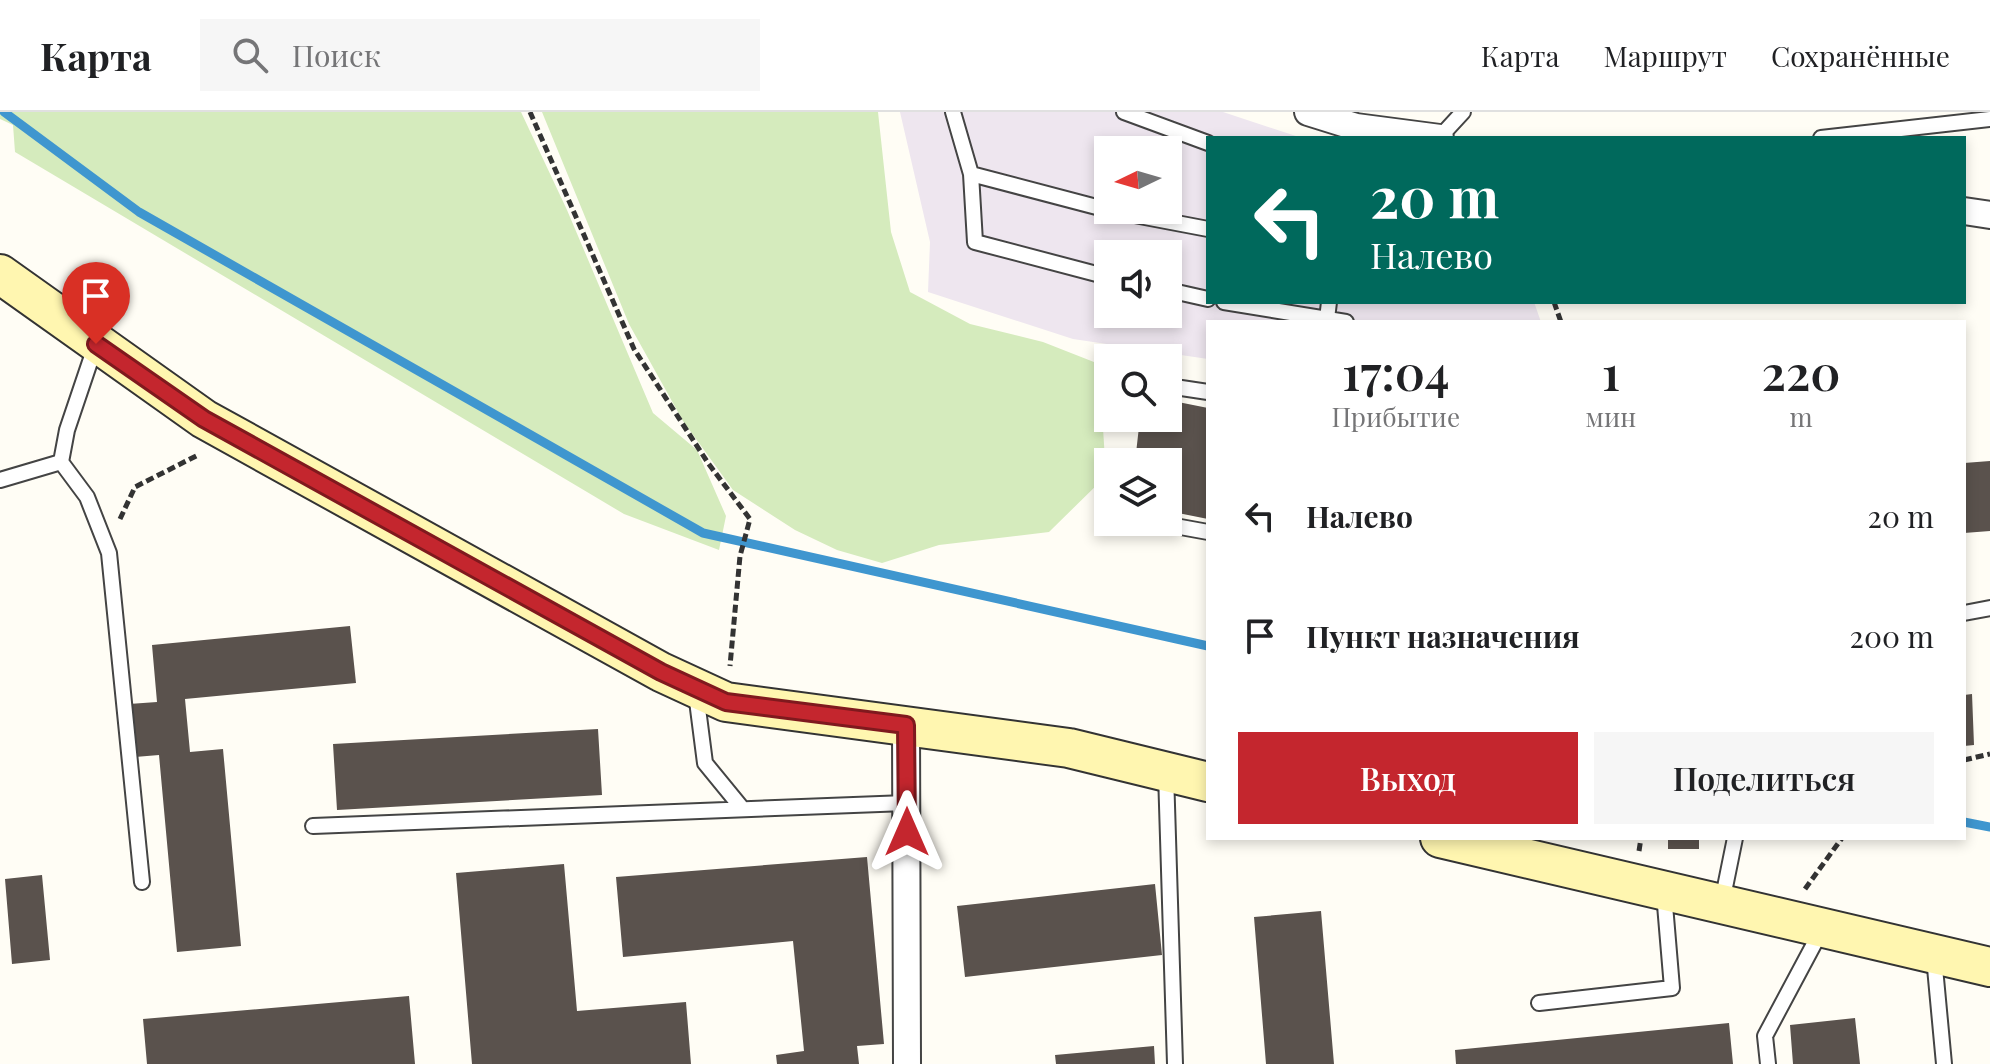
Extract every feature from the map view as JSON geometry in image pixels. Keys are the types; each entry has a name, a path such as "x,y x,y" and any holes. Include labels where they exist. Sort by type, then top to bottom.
{"street":[{"path":"1308,112 1356,127 1425,136"},
{"path":"1966,211 1990,215"},
{"path":"0,274 204,419 712,683 726,702 1069,748 1206,782"},
{"path":"906,725 907,1064"},
{"path":"1448,840 1990,967"}],"lane":[{"path":"953,112 958,139 971,174 975,242 1094,273"},
{"path":"1124,112 1206,142"},
{"path":"1442,136 1463,112"},
{"path":"1839,136 1990,119"},
{"path":"971,174 1094,206"},
{"path":"1182,224 1206,229"},
{"path":"1182,293 1206,299"},
{"path":"1236,304 1333,320"},
{"path":"1327,319 1329,304"},
{"path":"96,344 67,430 61,462 87,497 105,544 142,882"},
{"path":"1182,388 1206,392"},
{"path":"0,480 61,462"},
{"path":"1182,527 1206,532"},
{"path":"1966,613 1990,608"},
{"path":"712,683 705,763 741,807"},
{"path":"1166,772 1175,1064"},
{"path":"313,826 906,803"},
{"path":"1722,902 1735,840"},
{"path":"1539,1003 1672,988 1664,892"},
{"path":"1768,1064 1765,1036 1823,927"},
{"path":"1933,953 1944,1064"}],"path":[{"path":"530,112 634,349 708,463 750,519 712,683"},
{"path":"105,544 135,487 200,454"},
{"path":"1966,760 1990,754"},
{"path":"1783,917 1841,840"}],"shaded area":[{"path":"900,112 1223,112 1296,136 1206,136 1206,304 1535,304 1540,320 1206,320 1206,359 1182,355 1182,344 1107,344 1073,339 928,292 930,242"}],"green space":[{"path":"0,112 521,112 567,210 653,413 697,450 726,516 719,550 624,514 15,152 13,125 0,119"},
{"path":"542,112 878,112 891,232 910,292 970,324 1043,342 1094,362 1094,432 1103,432 1104,448 1094,448 1094,488 1049,532 939,545 882,563 837,550 795,530 733,490 683,421 629,324"}],"building":[{"path":"1182,403 1206,408 1206,519 1182,514 1182,448 1137,448 1138,432 1182,432"},
{"path":"1990,461 1990,531 1966,533 1966,463"},
{"path":"350,626 356,683 185,699 190,752 223,749 241,946 177,952 159,755 135,757 129,704 157,702 152,645"},
{"path":"1972,694 1974,745 1966,746 1966,695"},
{"path":"598,729 602,795 337,810 333,744"},
{"path":"1668,840 1699,840 1699,849 1668,849"},
{"path":"867,857 884,1044 857,1046 859,1064 777,1064 776,1055 804,1051 793,941 623,957 616,877"},
{"path":"564,864 577,1011 686,1002 691,1064 472,1064 456,873"},
{"path":"42,875 50,960 12,964 5,879"},
{"path":"1155,884 1162,955 965,977 957,906"},
{"path":"1321,911 1334,1064 1266,1064 1254,917"},
{"path":"409,996 415,1064 147,1064 143,1019"},
{"path":"1855,1018 1860,1064 1793,1064 1790,1025"},
{"path":"1729,1023 1733,1064 1456,1064 1455,1050"},
{"path":"1154,1046 1155,1064 1056,1064 1055,1055"}],"waterway":[{"path":"4,112 139,212 703,533 1206,646"},
{"path":"1966,822 1990,827"}],"route":[{"path":"96,344 204,419 661,672 726,702 906,725 907,832"}]}
